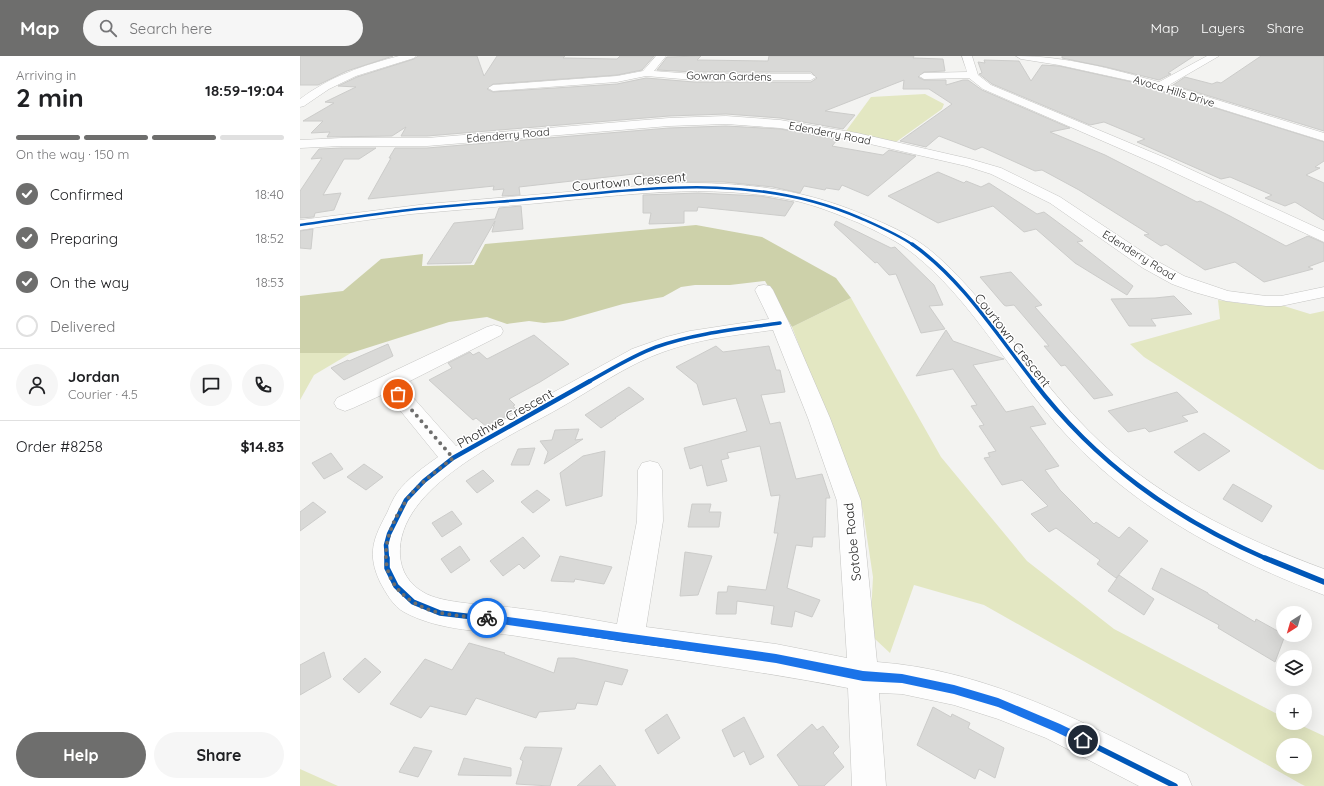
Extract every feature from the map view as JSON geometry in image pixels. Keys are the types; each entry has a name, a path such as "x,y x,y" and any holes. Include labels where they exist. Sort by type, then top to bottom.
{"street":[{"path":"300,104 315,92 349,75 411,56"},
{"path":"646,73 661,56"},
{"path":"967,56 972,75 978,81 998,93 1163,162 1324,237"},
{"name":"Avoca Hills Drive","path":"1021,56 1072,64 1160,86 1324,137"},
{"path":"1067,76 1072,64 1085,56"},
{"path":"1160,86 1214,56"},
{"name":"Gowran Gardens","path":"493,88 603,81 646,73 694,77 811,77"},
{"path":"924,76 972,75"},
{"name":"Edenderry Road","path":"300,144 342,142 421,143 684,121 726,120 780,124 857,137 970,162 996,171 1055,200 1149,264 1178,280 1200,288 1226,296 1266,301 1297,298 1324,292"},
{"name":"Courtown Crescent","path":"300,225 412,210 658,187 720,186 753,189 783,193 822,202 865,219 897,235 926,254 968,298 1054,407 1107,461 1136,485 1163,505 1231,544 1288,569 1324,582"},
{"name":"Sotobe Road","path":"764,290 780,323 819,418 849,501 863,676 869,786"},
{"name":"Phothwe Crescent","path":"780,323 698,336 655,347 639,354 453,458 415,490 406,500 394,522 389,534 385,556 387,568 396,586 413,602 440,613 517,622 776,659 863,676 902,679 954,690 998,703 1057,727 1175,786"},
{"path":"345,403 389,383 494,330"},
{"path":"389,383 453,458"},
{"path":"629,639 650,521 650,470"}],"green space":[{"path":"925,94 944,104 942,109 896,142 846,131 871,97"},
{"path":"696,225 762,237 836,278 851,298 792,327 765,281 730,285 695,285 681,287 663,297 623,304 563,321 544,323 529,321 507,324 487,317 449,322 351,353 300,353 300,296 343,291 381,259 423,254 422,266 474,265 485,244"},
{"path":"851,298 941,457 1027,561 1114,629 1276,713 1276,730 1311,730 1324,736 1324,786 1305,786 1283,774 1312,774 1312,738 1276,738 1276,770 984,605 914,585 890,653 875,639 871,614 873,577 863,511 792,327"},
{"path":"1218,300 1245,304 1284,306 1310,314 1324,311 1324,470 1319,469 1144,357 1130,344 1220,319"},
{"path":"300,353 351,353 314,375 300,400"},
{"path":"300,769 338,786 300,786"}],"building":[{"path":"300,56 393,56 347,71 318,85 300,85"},
{"path":"418,56 477,56 484,76 497,56 565,56 563,58 617,59 620,56 654,56 642,70 617,75 493,84 487,89 493,92 617,84 646,78 694,82 811,82 817,78 811,72 694,72 657,70 667,57 701,56 697,60 768,61 769,56 914,56 913,58 943,59 945,71 924,72 918,77 924,80 946,80 946,85 968,80 982,90 1070,128 1050,132 1105,155 1197,202 1200,201 1230,216 1286,246 1308,236 1324,243 1324,261 1308,267 1313,269 1264,282 1235,262 1205,270 1166,244 1161,246 1144,235 1149,234 1079,190 1042,170 1035,171 982,147 975,150 939,136 926,147 900,141 952,104 929,89 903,89 904,80 825,111 855,115 843,129 780,118 726,114 669,116 427,136 401,136 406,127 392,136 327,137 330,132 311,133 323,121 303,121 334,103 325,102 356,87 338,86 357,77 414,59"},
{"path":"1062,56 1194,56 1168,73 1171,74 1159,80 1062,58"},
{"path":"1261,56 1324,56 1324,131 1173,85 1185,77 1212,84 1217,82 1221,83"},
{"path":"984,60 1019,61 1031,81 1042,65 1059,66 1132,82 1324,142 1324,161 1315,167 1320,168 1306,175 1324,183 1324,220 1295,202 1285,206 1265,198 1272,195 1230,177 1221,179 1137,142 1145,139 1104,122 1090,125 992,84 979,74 982,73 978,62 985,63"},
{"path":"726,126 780,129 838,139 832,146 883,155 889,150 916,156 868,196 842,185 839,190 826,188 825,190 804,186 800,193 773,187 724,182 673,182 643,184 643,173 519,187 520,195 502,196 504,189 493,190 494,186 368,199 395,148 427,148 669,128"},
{"path":"376,148 359,159 344,159 323,195 341,193 334,210 315,213 314,217 300,218 300,191 322,158 311,159 319,149"},
{"path":"938,172 964,183 966,181 981,187 989,183 1037,214 1044,212 1083,241 1077,242 1133,286 1127,295 1075,263 1036,229 1024,232 993,206 938,223 888,196"},
{"path":"698,193 760,196 794,202 785,216 698,207 697,211 684,211 684,223 649,224 651,213 643,213 643,195"},
{"path":"521,206 523,229 492,232 495,221 471,263 427,264 454,223 495,219 499,208"},
{"path":"836,221 891,248 895,247 934,285 943,305 929,306 945,329 921,333 896,274 889,275 877,262 875,263 834,225"},
{"path":"313,229 311,249 300,248 300,231"},
{"path":"1011,272 1042,305 1035,307 1113,395 1094,399 1065,365 1061,366 1044,346 1049,346 1014,305 1004,305 980,277"},
{"path":"1174,296 1192,314 1151,319 1156,326 1129,326 1111,299 1155,298"},
{"path":"946,330 953,341 1004,359 973,365 1006,412 1033,406 1046,424 1030,427 1059,466 1045,470 1060,490 1094,524 1096,522 1119,538 1129,527 1148,541 1116,578 1097,564 1100,560 1056,528 1049,532 1031,514 1048,506 1022,480 1002,485 984,458 990,457 988,453 996,451 979,426 984,425 971,406 977,405 953,369 916,376"},
{"path":"534,335 569,364 509,399 515,405 513,406 517,410 487,427 476,418 473,420 429,380 452,368 448,363 470,352 473,355 479,352 487,359"},
{"path":"388,344 393,356 344,380 331,368 348,360 349,361"},
{"path":"716,346 723,352 769,346 776,370 780,370 785,392 761,395 770,424 780,422 796,479 822,474 830,498 826,498 825,537 813,537 812,547 796,545 787,588 820,600 812,617 795,611 792,627 771,624 774,606 737,601 736,614 716,614 718,592 727,592 728,586 766,590 778,533 774,533 780,495 771,496 760,446 727,453 729,458 721,460 727,481 707,486 702,465 690,469 684,448 747,431 736,398 703,405 697,384 676,367"},
{"path":"629,387 644,399 601,428 585,415"},
{"path":"1177,392 1198,412 1182,416 1188,421 1149,432 1145,428 1128,432 1108,411"},
{"path":"579,429 575,440 583,439 544,464 548,452 540,441 552,440 555,430"},
{"path":"1204,433 1230,451 1199,471 1174,452"},
{"path":"535,448 529,465 511,465 518,449"},
{"path":"605,451 602,496 566,506 560,473 583,456"},
{"path":"331,453 343,469 324,479 312,463"},
{"path":"364,464 383,477 366,490 347,477"},
{"path":"483,470 494,481 477,493 466,481"},
{"path":"1233,484 1272,506 1262,522 1223,499"},
{"path":"537,490 550,500 533,513 521,502"},
{"path":"313,502 326,512 300,531 300,512"},
{"path":"692,504 711,504 709,512 721,512 719,527 688,527"},
{"path":"452,511 462,524 442,537 432,523"},
{"path":"523,537 540,556 524,569 519,564 503,576 490,561"},
{"path":"460,546 470,560 451,573 441,559"},
{"path":"685,552 712,556 698,595 680,596"},
{"path":"560,556 612,567 604,584 575,579 574,582 551,581"},
{"path":"1161,568 1208,593 1255,622 1256,619 1276,630 1276,642 1282,642 1280,650 1276,650 1275,662 1218,628 1219,625 1152,589"},
{"path":"1119,575 1154,599 1144,615 1108,591"},
{"path":"469,643 505,653 504,654 554,673 558,658 574,658 628,670 622,685 605,681 597,705 577,703 575,709 539,712 536,718 476,698 466,715 430,706 421,718 390,704 425,659 452,670"},
{"path":"324,652 331,677 300,695 300,665"},
{"path":"365,658 381,672 359,693 343,679"},
{"path":"933,707 951,717 952,714 970,723 968,728 1004,748 995,778 979,769 975,779 917,745"},
{"path":"667,714 680,738 658,754 645,730"},
{"path":"744,717 764,757 750,765 744,751 734,757 722,730"},
{"path":"812,724 817,730 823,726 839,747 833,753 844,767 824,786 799,786 777,755"},
{"path":"414,747 432,751 418,777 399,772"},
{"path":"525,747 562,748 550,786 516,784 523,761 520,759"},
{"path":"464,758 511,768 511,776 458,775"},
{"path":"600,765 616,786 577,786"}],"cycle path":[{"path":"300,225 427,208 673,187 714,187 755,190 796,196 837,208 898,236 928,257 978,309 1052,405 1080,436 1110,464 1142,489 1176,512 1211,532 1285,567 1324,582"},
{"path":"780,323 690,337 656,347 639,354 453,458 424,481 406,500 389,534 386,545 387,568 396,586 413,602 440,613 517,622 624,639 776,659 863,676 902,679 954,689 998,703 1057,727 1175,786"}],"way so far":[{"path":"398,394 453,458 415,490 406,500 394,522 386,545 385,556 390,578 396,586 413,602 440,613 487,618"}],"route":[{"path":"487,618 624,639 776,659 863,676 902,679 954,690 998,703 1057,727 1083,740"}]}
